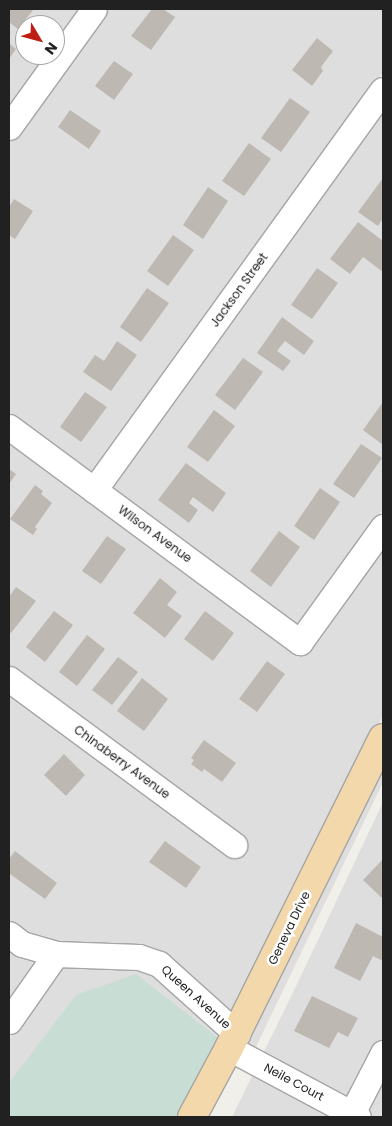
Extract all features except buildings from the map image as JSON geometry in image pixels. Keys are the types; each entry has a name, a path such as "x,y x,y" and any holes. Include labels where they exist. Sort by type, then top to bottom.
{"main road":[{"name":"Geneva Drive","path":"192,1117 233,1041 383,738"}],"street":[{"path":"9,127 94,9"},
{"name":"Jackson Street","path":"94,490 383,90"},
{"name":"Wilson Avenue","path":"9,427 300,642 383,527"},
{"name":"Chinaberry Avenue","path":"9,679 234,845"},
{"name":"Queen Avenue","path":"9,934 22,944 56,954 139,957 158,964 233,1041"},
{"path":"9,1021 56,954"},
{"name":"Neile Court","path":"233,1041 354,1116"},
{"path":"354,1116 383,1053"}],"shaded area":[{"path":"9,9 81,9 65,31 65,15 15,15 15,65 41,65 9,109"},
{"path":"107,9 383,9 383,72 92,477 9,416 9,145"},
{"path":"383,108 383,509 297,628 108,489"},
{"path":"9,439 303,656 383,545 383,715 233,1018 181,969 59,945 26,935 9,922 9,691 237,858 248,844 9,668"},
{"path":"383,762 383,782 254,1051 243,1045"},
{"path":"383,802 383,1117 232,1117 300,978"},
{"path":"9,945 40,959 9,1003"},
{"path":"61,966 138,967 154,972 225,1035 222,1041 9,1083 9,1039"}],"green space":[{"path":"136,974 222,1041 180,1117 9,1117 9,1083 76,995"}]}
